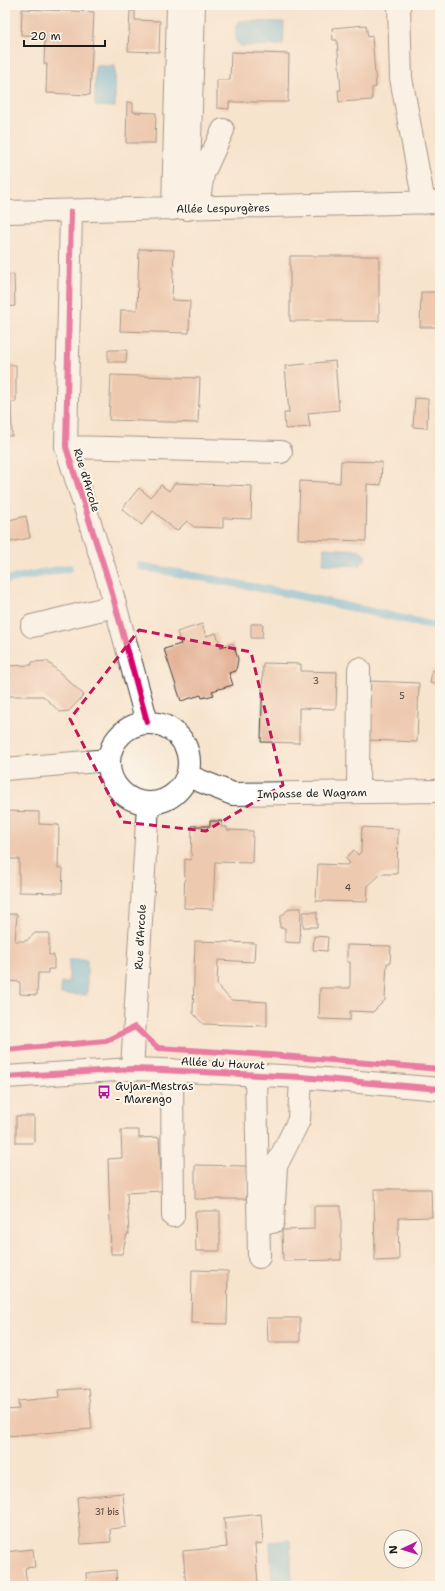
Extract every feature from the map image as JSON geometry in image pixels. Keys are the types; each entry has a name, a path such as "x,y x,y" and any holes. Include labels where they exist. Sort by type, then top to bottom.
{"street":[{"path":"178,5 186,209"},
{"path":"186,209 194,5"},
{"path":"398,5 401,78 432,202"},
{"path":"186,209 223,130"},
{"name":"Allée Lespurgères","path":"5,212 71,212 432,202"},
{"name":"Rue d'Arcole","path":"71,212 66,447 112,596 147,722"},
{"name":"Rue d'Arcole","path":"66,447 281,452"},
{"path":"32,626 112,596"},
{"path":"358,792 359,669"},
{"path":"147,722 163,724 178,734 188,749 191,767 188,776 172,798 148,804 124,795 112,781 109,760 116,739 130,728 147,722"},
{"path":"5,769 109,760"},
{"name":"Impasse de Wagram","path":"188,776 233,794 440,791"},
{"name":"Rue d'Arcole","path":"132,1069 148,804"},
{"name":"Allée du Haurat","path":"5,1077 132,1069 172,1070 301,1077 440,1089"},
{"path":"172,1070 173,1216"},
{"name":"Allée du Haurat","path":"256,1075 259,1257"},
{"path":"273,1222 276,1166 299,1120 301,1077"}],"highlighted area":[{"path":"139,630 251,652 283,785 206,831 123,822 70,719"}],"water":[{"path":"241,21 284,22 283,45 241,46 236,42 236,25"},
{"path":"95,66 115,66 115,107 95,106"},
{"path":"324,548 360,550 365,555 365,560 360,563 360,566 323,564"},
{"path":"69,959 87,959 87,995 61,994 61,983 69,983"},
{"path":"290,1540 292,1580 272,1581 270,1542"}],"building":[{"path":"22,9 94,12 90,95 46,93 47,64 44,64 45,36 21,35"},
{"path":"130,11 135,11 135,20 160,21 159,52 128,51"},
{"path":"366,25 368,37 372,36 376,87 372,88 372,100 339,102 338,90 341,90 337,40 333,40 332,28"},
{"path":"231,52 289,54 288,102 229,102 229,109 217,108 217,80 230,80"},
{"path":"127,102 133,103 133,112 156,113 155,143 126,143"},
{"path":"139,249 174,250 172,300 190,301 189,333 120,331 121,310 137,310"},
{"path":"290,256 379,256 379,321 290,321"},
{"path":"14,274 15,306 5,307 5,275"},
{"path":"421,292 440,292 440,327 420,327"},
{"path":"108,350 127,350 126,362 108,362"},
{"path":"335,361 339,410 308,413 310,427 285,429 284,413 289,413 285,366"},
{"path":"5,365 16,365 16,402 11,402 12,436 5,436"},
{"path":"111,375 200,378 198,423 109,420"},
{"path":"415,398 428,399 427,428 413,427"},
{"path":"341,461 382,462 381,485 367,484 366,541 298,539 300,481 340,483"},
{"path":"175,483 252,486 251,519 223,518 223,528 194,527 187,521 179,529 175,530 153,511 142,525 122,509 139,488 150,497 161,485 169,491"},
{"path":"26,516 30,538 5,543 5,521"},
{"path":"202,624 206,636 216,633 221,647 233,643 238,659 236,671 229,673 233,685 212,691 214,695 202,698 201,695 181,701 164,649 181,644 177,632"},
{"path":"251,624 263,624 262,638 251,638"},
{"path":"47,661 84,695 69,711 60,712 43,696 5,696 5,666 32,665 32,662"},
{"path":"263,663 301,664 301,671 337,672 336,709 299,708 299,743 261,742"},
{"path":"432,670 440,672 440,685 430,683"},
{"path":"370,681 419,683 417,742 369,740"},
{"path":"5,811 39,812 39,824 59,825 58,868 63,868 62,893 19,892 19,859 5,859"},
{"path":"210,821 222,821 221,827 227,827 227,830 253,831 252,863 215,862 213,909 184,908 185,859 191,860 192,826 210,826"},
{"path":"362,827 398,829 397,874 381,874 368,886 367,902 316,901 318,864 347,865 350,863 345,858 354,850 358,855 361,852"},
{"path":"290,908 301,908 300,943 285,942 285,928 280,928 280,917"},
{"path":"303,912 317,912 317,927 303,927"},
{"path":"5,914 17,914 15,941 26,941 35,933 49,933 49,955 54,955 54,969 48,969 48,973 38,973 37,995 20,994 20,982 8,981 8,994 5,994"},
{"path":"314,936 328,937 327,951 313,950"},
{"path":"195,941 255,943 254,962 218,960 217,985 231,1000 267,1002 267,1026 203,1024 193,1013"},
{"path":"347,945 391,946 390,963 387,963 385,1000 373,1012 350,1011 350,1020 319,1019 320,988 350,988 350,962 347,962"},
{"path":"16,1116 34,1116 34,1143 16,1143"},
{"path":"121,1130 139,1130 139,1138 159,1137 162,1191 127,1193 129,1234 127,1234 122,1254 111,1254 108,1159 122,1158"},
{"path":"195,1165 247,1166 247,1199 195,1199"},
{"path":"374,1189 431,1189 432,1217 398,1218 399,1260 375,1261"},
{"path":"314,1206 341,1206 341,1260 283,1261 282,1230 314,1229"},
{"path":"195,1211 220,1211 220,1251 196,1251"},
{"path":"192,1270 228,1271 227,1324 191,1323"},
{"path":"267,1318 300,1318 300,1342 268,1342"},
{"path":"88,1388 92,1429 6,1436 5,1410 19,1409 18,1401 60,1397 59,1390"},
{"path":"123,1493 126,1527 110,1529 111,1542 81,1544 77,1497"},
{"path":"261,1514 263,1543 255,1544 258,1583 222,1586 186,1586 183,1551 227,1547 224,1518"},
{"path":"33,1549 35,1567 25,1568 27,1586 5,1586 5,1552"},
{"path":"116,1570 117,1586 87,1586 86,1573"}],"waterway":[{"path":"140,566 286,593 440,627"},
{"path":"5,580 69,568"}],"cycle path":[{"path":"71,212 66,447 110,586 147,722"},
{"path":"5,1050 106,1041 135,1027 158,1048 270,1055 440,1069"},
{"path":"5,1077 132,1069 301,1077 440,1089"}],"place":[{"name":"Gujan-Mestras - Marengo","path":"104,1092"}]}
